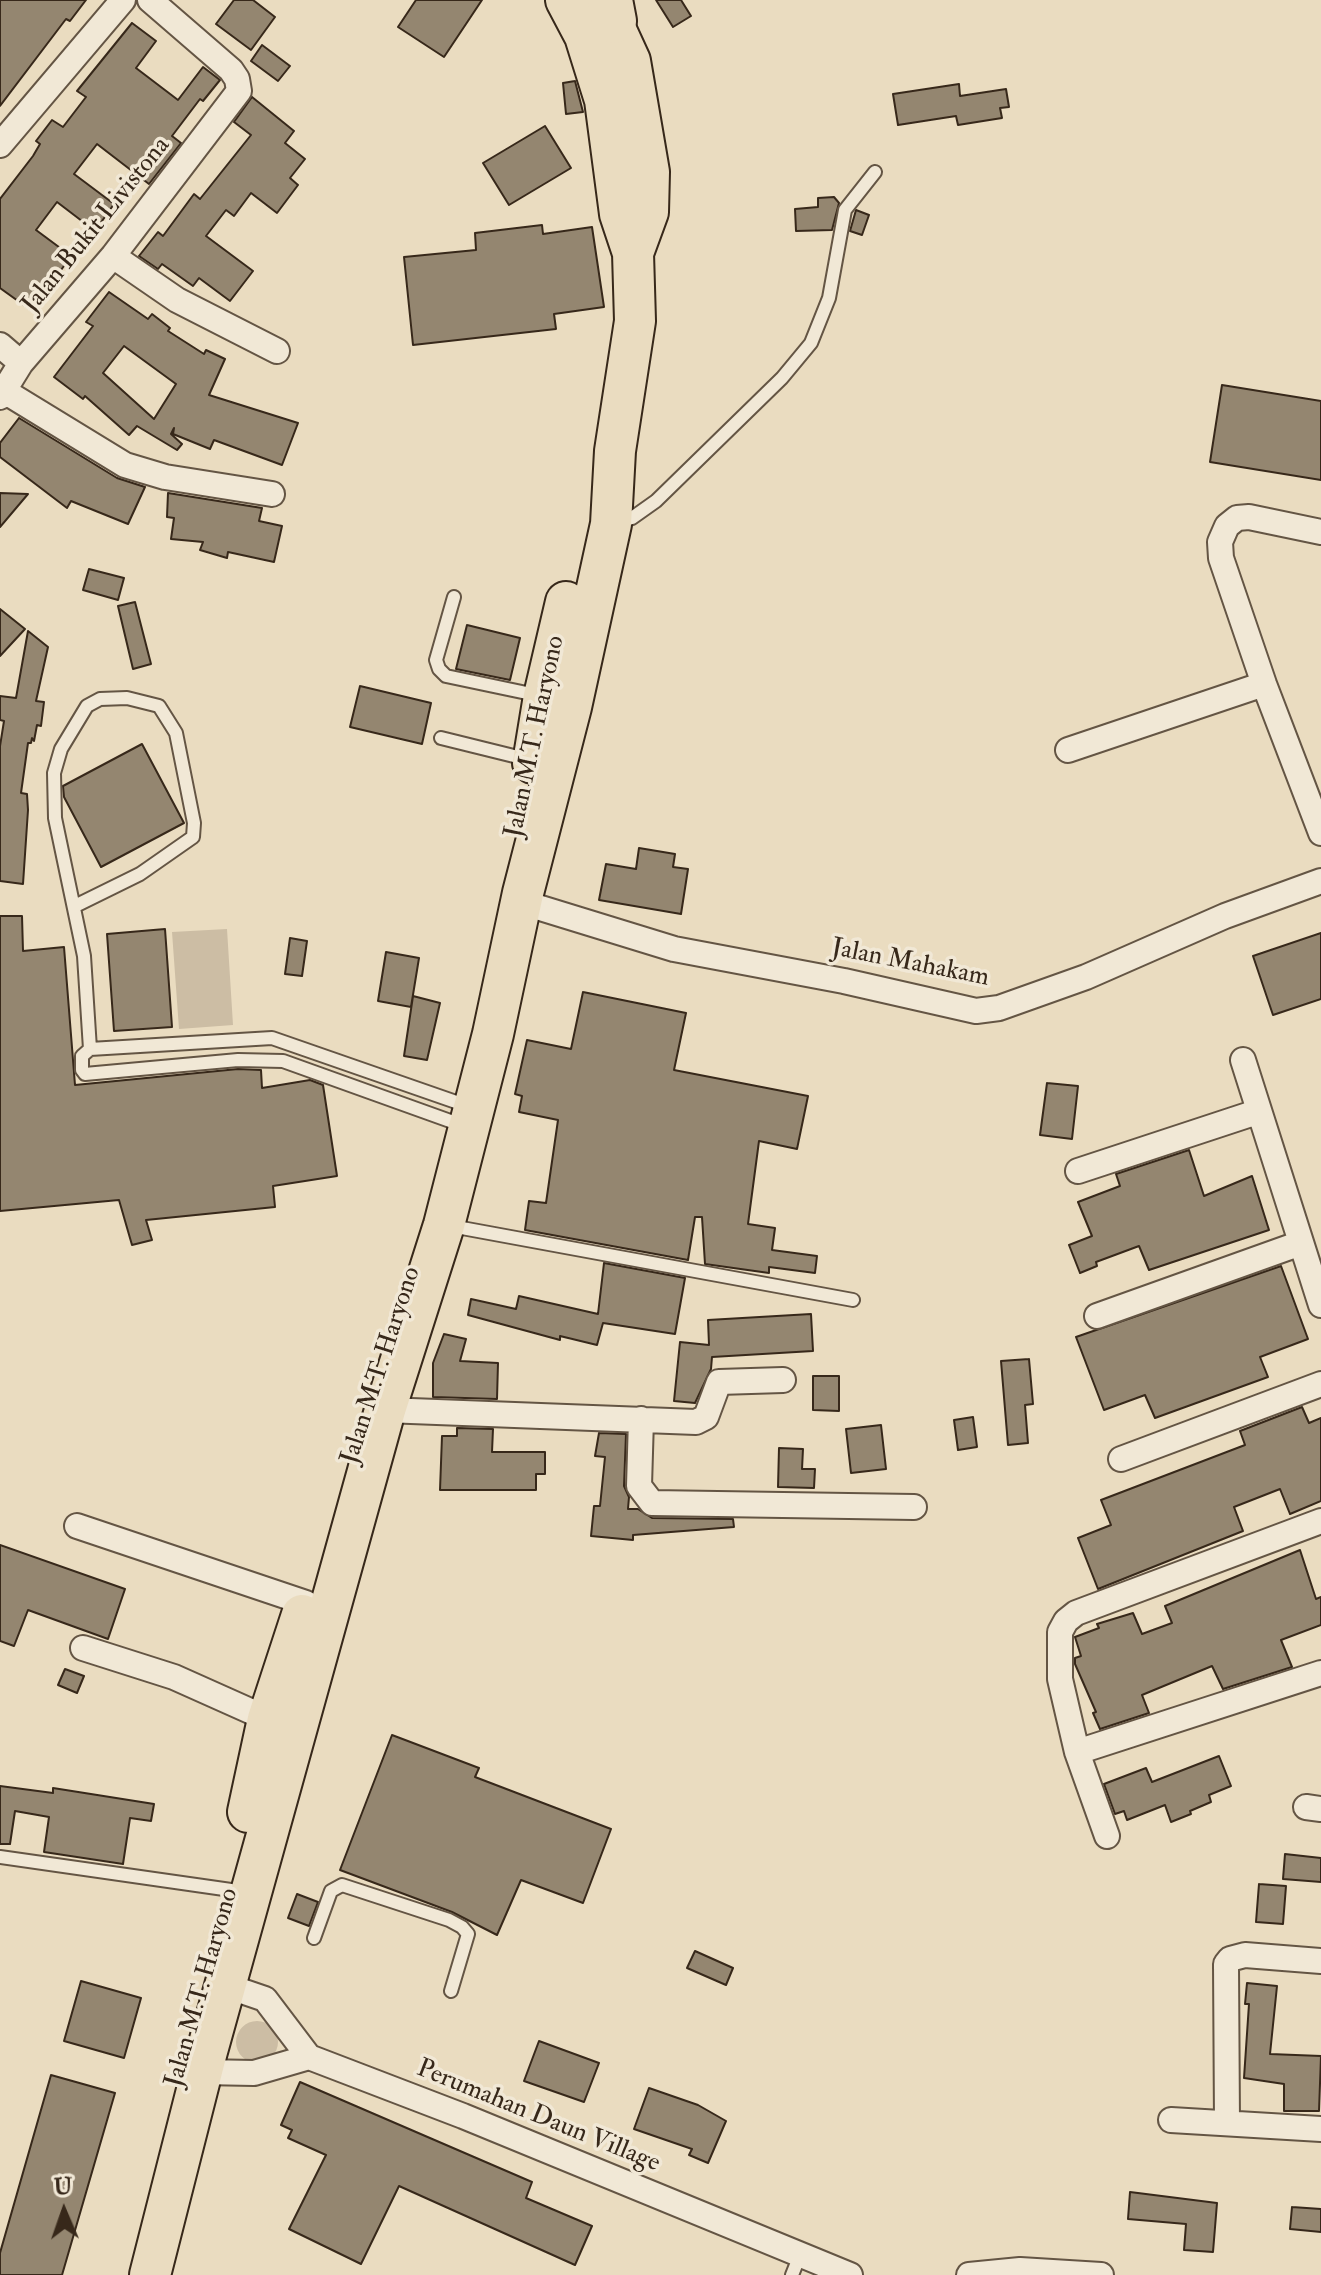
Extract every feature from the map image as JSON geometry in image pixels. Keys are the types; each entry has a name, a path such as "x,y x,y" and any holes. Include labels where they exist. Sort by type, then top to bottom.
{"main road":[{"name":"Jalan M.T. Haryono","path":"217,1983 231,1890 268,1719 416,1264 454,1112 571,707 611,524 615,451 635,321 633,253 620,214 605,100 585,36 566,0"},
{"name":"Jalan M.T. Haryono","path":"609,7 630,61 649,172 648,212 633,253"},
{"name":"Jalan M.T. Haryono","path":"123,2275 191,2069 385,1410 444,1225 493,1034 519,881 544,696 585,526 615,451"},
{"name":"Jalan M.T. Haryono","path":"150,2275 191,2069"}],"street":[{"path":"0,145 123,0"},
{"name":"Jalan Bukit Livistona","path":"2,394 21,363 113,256 239,91 237,79 231,70 150,0"},
{"path":"113,256 177,300 277,351"},
{"path":"0,345 21,363"},
{"path":"2,394 125,465 165,477 272,494"},
{"path":"1321,532 1249,517 1237,518 1227,526 1220,542 1221,558 1264,684 1321,833"},
{"path":"1068,750 1264,684"},
{"name":"Jalan Mahakam","path":"519,881 674,949 844,981 976,1011 999,1008 1086,977 1225,916 1321,881"},
{"path":"1243,1060 1257,1112 1321,1305"},
{"path":"1078,1171 1257,1112"},
{"path":"1097,1316 1301,1243"},
{"path":"385,1410 696,1422 706,1417 719,1382 783,1380"},
{"path":"1121,1459 1321,1384"},
{"path":"641,1419 639,1486 652,1503 914,1507"},
{"path":"1107,1836 1077,1752 1060,1679 1060,1632 1066,1621 1076,1613 1321,1521"},
{"path":"77,1526 306,1603"},
{"path":"83,1648 174,1677 268,1719"},
{"path":"1077,1752 1321,1673"},
{"path":"1227,2123 1226,1964 1230,1959 1245,1955 1321,1961"},
{"path":"191,2069 254,2073 309,2057 265,1999 217,1983"},
{"name":"Perumahan Daun Village","path":"309,2057 463,2116 796,2265 850,2275"},
{"path":"1171,2120 1321,2129"},
{"path":"969,2275 1020,2270 1101,2275"}],"lane":[{"path":"611,524 632,518 656,501 782,378 811,343 829,298 845,210 875,172"},
{"path":"454,597 436,660 439,669 446,676 544,696"},
{"path":"75,906 140,874 193,837 194,823 176,733 159,706 127,698 100,699 87,706 61,749 54,773 55,818 84,956 90,1049"},
{"path":"441,738 533,761"},
{"path":"272,1038 454,1112 283,1061 245,1060 85,1074 82,1056 90,1049 272,1038"},
{"path":"242,1041 245,1060"},
{"path":"292,1065 298,1048"},
{"path":"444,1225 853,1300"},
{"path":"0,1857 231,1890"},
{"path":"314,1938 331,1891 342,1885 350,1885 449,1920 468,1934 451,1991"}],"shaded area":[{"path":"227,929 233,1025 179,1029 172,932"},
{"path":"257,2021 272,2027 278,2042 272,2057 257,2063 242,2057 236,2042 242,2027"}],"building":[{"path":"0,0 86,0 70,21 66,19 0,106"},
{"path":"234,0 253,0 275,17 251,50 216,24"},
{"path":"416,0 482,0 444,57 398,27"},
{"path":"656,0 681,0 691,16 673,27"},
{"path":"132,23 156,41 136,68 178,100 203,67 220,80 203,101 200,99 172,136 181,143 149,184 97,144 74,174 114,204 95,231 57,202 36,230 71,256 32,311 0,288 0,199 33,156 40,144 36,141 52,120 63,127 86,97 77,91"},
{"path":"262,45 290,66 278,81 251,61"},
{"path":"575,81 583,112 566,114 563,83"},
{"path":"959,84 960,96 1006,89 1009,107 1000,108 1002,118 958,125 956,116 898,125 893,94"},
{"path":"252,97 294,131 285,143 305,159 290,178 298,185 277,213 251,193 234,216 226,210 206,236 253,271 230,301 199,278 193,286 162,264 158,269 139,256 158,232 163,236 194,194 200,199 251,135 234,122"},
{"path":"545,126 571,168 509,205 483,163"},
{"path":"834,197 839,203 832,230 796,231 795,209 818,207 818,198"},
{"path":"856,210 869,215 862,235 850,231"},
{"path":"542,225 543,234 592,227 604,307 554,314 556,329 413,345 404,257 476,250 475,233"},
{"path":"109,292 148,319 152,314 170,328 168,331 204,354 206,350 225,359 209,395 298,423 282,465 214,440 210,449 173,434 174,428 171,434 182,444 177,450 137,426 129,435 85,396 83,399 54,377 93,326 86,322","holes":["124,346 176,384 154,419 103,373"]},
{"path":"1222,385 1321,401 1321,480 1210,462"},
{"path":"19,418 117,478 145,487 128,524 71,501 67,508 0,457 0,443"},
{"path":"0,493 28,494 0,527"},
{"path":"168,493 262,508 259,521 282,526 274,562 228,552 227,558 200,550 203,542 171,539 174,518 167,517"},
{"path":"89,569 124,578 118,600 83,590"},
{"path":"135,602 151,664 133,669 118,606"},
{"path":"0,609 25,629 0,656"},
{"path":"467,625 520,638 510,680 456,669"},
{"path":"28,631 48,647 36,701 44,702 41,726 37,725 34,741 32,738 28,743 21,793 27,794 28,810 23,884 0,881 0,746 4,721 0,720 0,696 16,698"},
{"path":"360,686 431,703 422,744 350,727"},
{"path":"142,744 184,823 101,867 64,797 63,786"},
{"path":"639,848 675,854 673,867 688,869 681,914 599,900 606,864 636,869"},
{"path":"0,916 22,916 23,951 64,947 75,1085 238,1069 261,1070 262,1088 310,1080 323,1085 337,1176 273,1186 275,1207 146,1220 152,1240 132,1245 119,1200 0,1211"},
{"path":"165,929 172,1027 114,1031 107,934"},
{"path":"1321,933 1321,999 1273,1015 1253,956"},
{"path":"290,938 307,941 302,976 285,974"},
{"path":"386,952 419,958 411,1007 378,1001"},
{"path":"583,992 686,1013 674,1070 808,1096 797,1149 759,1141 748,1224 775,1228 772,1250 817,1256 815,1273 769,1267 769,1273 705,1264 702,1217 695,1217 688,1260 525,1230 529,1201 546,1203 558,1120 519,1112 522,1096 515,1094 527,1040 571,1049"},
{"path":"413,996 440,1003 427,1060 404,1056"},
{"path":"1047,1083 1078,1086 1072,1139 1040,1135"},
{"path":"1189,1150 1204,1196 1252,1176 1269,1230 1149,1270 1139,1246 1096,1262 1097,1266 1080,1273 1069,1245 1092,1236 1078,1202 1120,1186 1116,1174"},
{"path":"604,1263 685,1278 675,1334 603,1323 597,1345 560,1336 560,1340 468,1315 471,1299 516,1309 519,1296 598,1314"},
{"path":"1281,1266 1308,1339 1260,1357 1268,1377 1155,1418 1145,1395 1104,1410 1076,1337"},
{"path":"811,1314 813,1351 712,1357 711,1369 695,1403 674,1401 680,1342 709,1345 708,1320"},
{"path":"444,1334 466,1339 460,1361 498,1363 497,1399 433,1397 433,1363"},
{"path":"1029,1359 1033,1404 1025,1405 1028,1443 1008,1445 1001,1361"},
{"path":"813,1376 839,1376 839,1411 813,1410"},
{"path":"1302,1407 1309,1423 1321,1418 1321,1501 1290,1514 1280,1489 1234,1507 1243,1531 1098,1589 1078,1538 1111,1525 1101,1500 1245,1445 1240,1431"},
{"path":"973,1417 977,1447 958,1450 954,1420"},
{"path":"881,1425 886,1469 851,1473 846,1429"},
{"path":"457,1428 493,1429 492,1452 545,1452 545,1474 536,1474 536,1490 440,1490 442,1436 457,1436"},
{"path":"599,1433 626,1434 624,1486 629,1497 628,1509 638,1509 652,1518 733,1519 734,1527 633,1535 633,1540 591,1536 594,1506 600,1506 605,1457 595,1456"},
{"path":"779,1448 803,1449 802,1469 815,1469 814,1488 778,1487"},
{"path":"0,1545 125,1589 108,1639 28,1610 14,1646 0,1641"},
{"path":"1300,1550 1316,1599 1321,1597 1321,1625 1281,1640 1292,1667 1223,1689 1212,1666 1142,1695 1149,1713 1100,1729 1075,1664 1075,1658 1081,1656 1075,1637 1099,1628 1097,1624 1133,1613 1142,1634 1172,1623 1165,1606"},
{"path":"65,1669 84,1676 77,1693 58,1685"},
{"path":"392,1735 479,1768 475,1777 611,1829 583,1903 521,1880 497,1935 452,1912 340,1870"},
{"path":"1219,1756 1231,1786 1209,1795 1211,1802 1190,1811 1191,1814 1171,1822 1165,1805 1127,1820 1124,1811 1115,1814 1104,1784 1146,1768 1152,1782"},
{"path":"0,1786 53,1793 53,1788 154,1804 151,1821 130,1818 123,1864 44,1852 49,1817 15,1811 10,1844 0,1844"},
{"path":"1285,1854 1321,1858 1321,1882 1283,1879"},
{"path":"1259,1884 1286,1886 1283,1924 1256,1922"},
{"path":"297,1894 318,1902 309,1926 288,1918"},
{"path":"695,1951 733,1968 726,1985 687,1968"},
{"path":"81,1981 141,1998 124,2058 64,2041"},
{"path":"1247,1983 1277,1986 1270,2054 1321,2056 1319,2111 1284,2111 1284,2084 1244,2078 1249,2004 1245,2004"},
{"path":"539,2041 599,2063 584,2102 524,2081"},
{"path":"51,2075 115,2093 62,2275 0,2275 0,2253"},
{"path":"300,2082 532,2182 526,2198 592,2226 575,2265 399,2186 361,2264 289,2229 326,2155 288,2138 292,2130 281,2125"},
{"path":"649,2088 698,2105 726,2121 708,2163 689,2155 692,2149 634,2129"},
{"path":"1130,2192 1217,2203 1213,2252 1184,2250 1186,2224 1128,2219"},
{"path":"1292,2207 1321,2209 1321,2232 1290,2229"}]}
